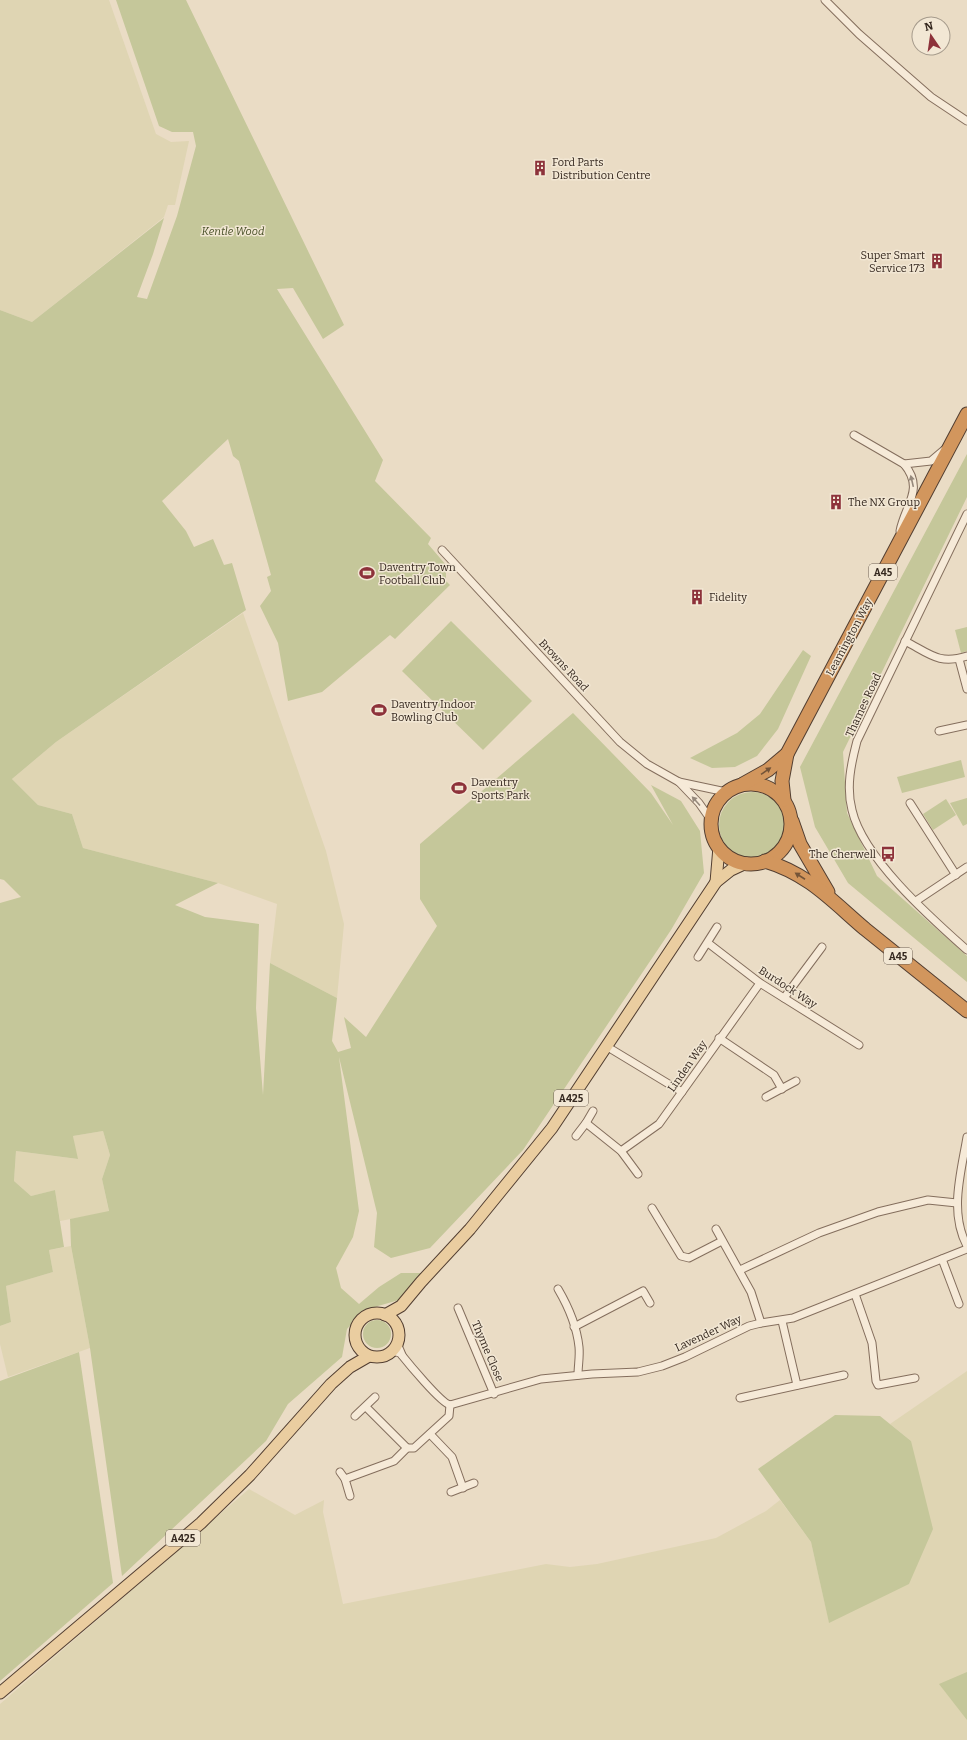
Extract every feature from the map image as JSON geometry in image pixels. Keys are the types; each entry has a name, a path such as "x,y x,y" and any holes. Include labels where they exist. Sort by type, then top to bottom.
{"highway":[{"name":"Leamington Way","path":"784,800 782,782 786,754 967,414"},
{"name":"Leamington Way","path":"743,784 768,770 786,754"},
{"path":"743,784 756,784 767,786 784,800 791,817 791,830 787,841 776,855 766,861 746,863 731,859 719,847 713,838 711,820 717,802 726,792 743,784"},
{"name":"A45","path":"791,817 800,844 831,898"},
{"name":"A45","path":"766,861 797,873 831,898 862,926 967,1011"}],"main road":[{"path":"716,882 719,847"},
{"path":"716,882 731,870 746,863"},
{"name":"A425","path":"385,1315 401,1306 470,1229 552,1128 716,882"},
{"name":"A425","path":"396,1324 401,1306"},
{"path":"371,1314 385,1315 396,1324 399,1333 395,1347 379,1357 369,1356 358,1346 355,1331 359,1322 371,1314"},
{"name":"A425","path":"350,1367 356,1358 358,1346"},
{"name":"A425","path":"0,1693 201,1523 250,1475 331,1384 350,1367 369,1356"}],"street":[{"path":"825,0 859,34 931,97 967,121"},
{"path":"854,435 904,464 909,470 915,484 902,524 898,545"},
{"path":"904,464 930,461 951,445"},
{"name":"Thames Road","path":"967,514 857,741 849,782 852,810 866,842 880,864 967,950"},
{"name":"Browns Road","path":"442,550 620,742 647,764 679,782 699,803 711,820"},
{"path":"905,641 941,660 959,659 967,656"},
{"path":"959,659 967,688"},
{"path":"939,731 967,725"},
{"name":"Browns Road","path":"679,782 726,792"},
{"path":"910,802 956,874"},
{"path":"916,901 967,867"},
{"path":"698,958 717,927"},
{"name":"Burdock Way","path":"708,943 760,983 859,1045"},
{"path":"784,998 822,947"},
{"name":"Linden Way","path":"622,1151 659,1124 719,1038 760,983"},
{"path":"719,1038 774,1075 782,1089"},
{"path":"606,1046 682,1092"},
{"path":"766,1097 796,1081"},
{"path":"576,1136 593,1111"},
{"path":"586,1123 622,1151 638,1174"},
{"path":"967,1137 957,1203 958,1226 967,1246"},
{"path":"740,1270 819,1233 878,1212 928,1200 957,1203"},
{"path":"652,1208 681,1256 689,1258 722,1241"},
{"path":"716,1229 751,1292 761,1323"},
{"name":"Lavender Way","path":"450,1405 541,1380 638,1372 662,1366 686,1357 749,1326 793,1318 967,1249"},
{"path":"942,1259 959,1304"},
{"path":"558,1289 564,1299 574,1327 579,1348 578,1376"},
{"path":"574,1327 643,1290 650,1303"},
{"path":"855,1294 872,1343 876,1381 878,1385 915,1378"},
{"name":"Thyme Close","path":"458,1308 494,1394"},
{"name":"Thyme Close","path":"455,1321 462,1317"},
{"path":"782,1321 796,1385"},
{"path":"366,1407 407,1448 414,1448 449,1416 450,1405 440,1398 395,1347"},
{"path":"740,1398 844,1375"},
{"path":"355,1416 375,1397"},
{"path":"430,1434 452,1457 463,1488"},
{"path":"346,1479 394,1462 407,1448"},
{"path":"340,1472 346,1479 350,1496"},
{"path":"451,1492 474,1484"}],"shaded area":[{"path":"0,0 109,0 156,134 171,142 189,141 175,205 168,205 164,217 32,322 0,310"},
{"path":"243,613 326,851 344,924 337,998 270,963 277,904 218,883 83,848 72,814 38,805 12,779 56,742"},
{"path":"103,1131 110,1155 102,1179 109,1212 60,1221 55,1190 31,1196 14,1181 16,1151 77,1159 73,1136"},
{"path":"71,1246 90,1348 8,1377 0,1344 0,1326 11,1322 6,1286 53,1272 49,1250"},
{"path":"967,1371 967,1740 0,1740 0,1704 249,1489 295,1515 324,1500 323,1512 343,1604 546,1564 570,1567 597,1564 716,1538 766,1511 780,1500 811,1542 829,1622 911,1441 890,1424"}],"green space":[{"name":"Kentle Wood","path":"116,0 186,0 344,325 323,339 293,288 277,289 383,460 375,481 431,538 428,544 446,565 446,581 450,585 395,639 390,635 322,692 288,701 278,643 260,606 271,591 267,577 271,575 239,461 233,456 228,439 162,501 186,531 194,547 213,539 224,565 232,563 246,610 56,742 12,779 38,805 72,814 83,848 218,883 175,905 205,917 259,924 256,1008 263,1095 270,963 337,998 332,1041 338,1052 351,1048 344,1017 366,1037 437,926 420,899 420,844 573,713 651,793 673,825 651,785 681,801 700,831 704,873 671,930 523,1150 430,1248 391,1258 374,1247 377,1213 339,1057 359,1211 353,1237 336,1268 341,1288 359,1304 379,1287 401,1273 422,1273 399,1300 364,1310 347,1329 342,1357 288,1404 266,1441 122,1576 90,1348 71,1246 70,1219 109,1211 102,1179 110,1155 103,1131 73,1136 78,1159 16,1151 14,1181 31,1196 55,1190 64,1247 49,1250 53,1272 6,1286 11,1322 0,1326 0,903 21,897 4,880 0,879 0,310 32,322 164,218 153,254 137,297 147,299 177,216 196,146 193,132 172,132 159,126"},
{"path":"967,454 967,497 843,752 847,813 877,876 967,956 967,982 848,883 815,827 800,767"},
{"path":"451,621 532,701 483,750 402,671"},
{"path":"967,627 967,651 961,653 955,630"},
{"path":"803,650 811,656 778,729 757,756 735,767 712,768 690,758 737,733 760,714"},
{"path":"961,760 965,777 902,793 897,777"},
{"path":"752,792 765,795 775,802 782,812 785,825 782,838 775,848 765,855 752,858 739,855 729,848 722,838 719,825 722,812 729,802 739,795"},
{"path":"967,798 967,824 963,826 950,803"},
{"path":"946,799 956,815 933,830 923,814"},
{"path":"377,1320 387,1324 391,1334 387,1344 377,1348 367,1344 363,1334 367,1324"},
{"path":"79,1352 113,1583 0,1681 0,1381"},
{"path":"835,1415 880,1416 911,1441 933,1529 909,1584 829,1623 811,1542 758,1469"},
{"path":"967,1672 967,1720 939,1684"}],"place":[{"name":"Ford Parts Distribution Centre","path":"540,168"},
{"name":"Super Smart Service 173","path":"937,261"},
{"name":"The NX Group","path":"836,502"},
{"name":"Daventry Town Football Club","path":"367,573"},
{"name":"Fidelity","path":"697,597"},
{"name":"Daventry Indoor Bowling Club","path":"379,710"},
{"name":"Daventry Sports Park","path":"459,788"},
{"name":"The Cherwell","path":"888,854"}]}
